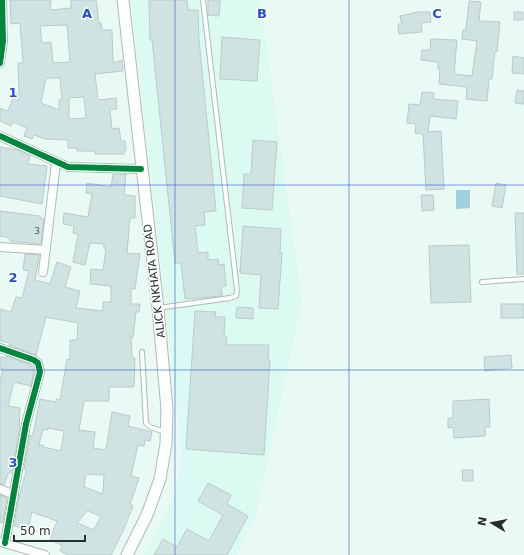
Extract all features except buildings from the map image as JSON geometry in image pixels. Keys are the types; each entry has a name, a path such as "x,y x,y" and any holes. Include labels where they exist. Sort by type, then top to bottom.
{"main road":[{"name":"ALICK NKHATA ROAD","path":"123,0 158,308 166,391 167,433 163,461 154,497 127,555"}],"street":[{"path":"0,63 3,41 2,0"},
{"path":"0,136 31,149 68,168 141,169"},
{"path":"43,272 56,163"},
{"path":"0,247 46,250"},
{"path":"0,348 34,360 40,367 26,424 14,495 2,542 45,555"},
{"path":"0,489 14,495"}],"lane":[{"path":"158,308 230,298 236,296 237,290 203,0"},
{"path":"482,282 524,279"},
{"path":"142,352 146,423 167,433"}],"shaded area":[{"path":"131,0 260,0 302,301 256,515 238,555 144,555 175,493 182,456"}],"water":[{"path":"456,190 470,190 470,208 456,209"}],"cycle path":[{"path":"0,63 3,41 2,0"},
{"path":"0,136 68,167 141,169"},
{"path":"0,348 34,360 38,363 40,372 26,424 5,543"}]}
